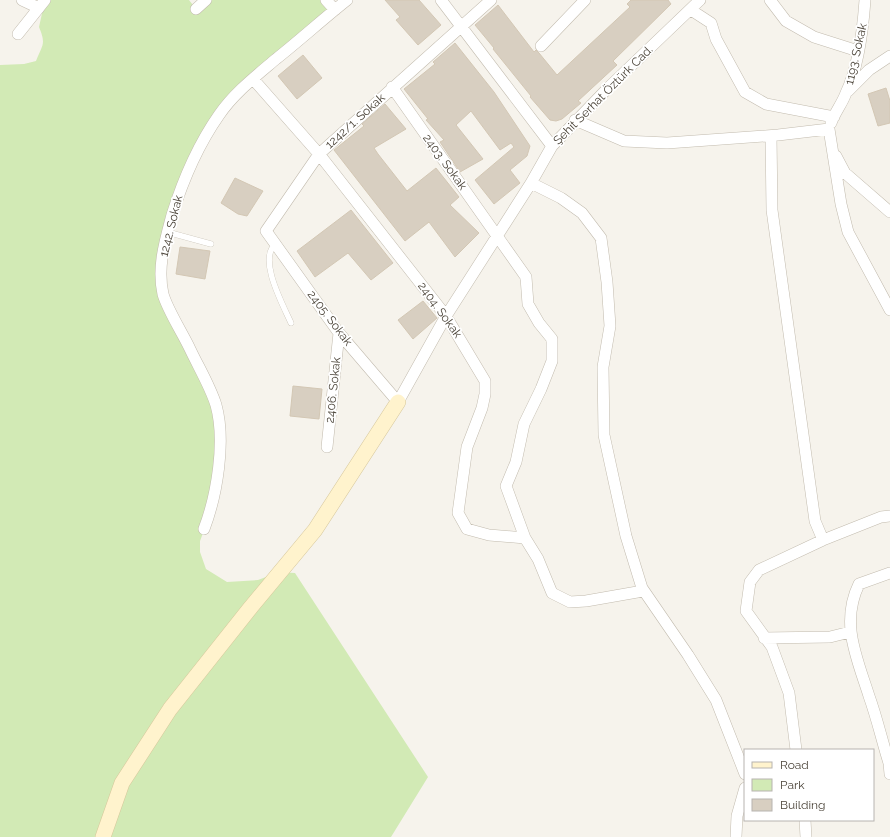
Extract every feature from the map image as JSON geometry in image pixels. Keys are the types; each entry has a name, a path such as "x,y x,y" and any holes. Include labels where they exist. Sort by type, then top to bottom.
{"street":[{"path":"18,34 42,4 22,0"},
{"path":"196,9 206,0"},
{"path":"326,0 335,10"},
{"name":"1242. Sokak","path":"204,529 215,494 220,439 216,407 210,390 163,295 161,268 167,232 178,196 202,142 220,114 253,79 347,0"},
{"name":"Şehit Serhat Öztürk Cad.","path":"441,0 552,146 575,120 700,0"},
{"name":"1242/1. Sokak","path":"266,231 319,154 392,87 461,28 491,0"},
{"path":"541,46 585,0"},
{"path":"770,0 786,21 814,37 858,50"},
{"name":"1193. Sokak","path":"830,129 834,117 847,93 858,50 864,18 865,0"},
{"path":"691,10 711,22 716,39 745,92 766,104 834,117"},
{"path":"847,93 869,70 890,56"},
{"name":"2404. Sokak","path":"253,79 319,154 446,316 485,381 485,394 467,447 458,513 467,529 489,535 525,538"},
{"name":"2403. Sokak","path":"392,87 526,277 528,304 539,323 552,339 552,361 541,389 524,424 516,462 506,486 525,538 538,559 552,593 570,602 586,601 644,591"},
{"path":"575,120 624,140 668,143 771,136 830,129 841,204 848,232 890,310"},
{"path":"771,136 772,210 816,521 823,540"},
{"path":"103,837 122,782 170,710 251,607 315,530 398,402 446,316 498,236 552,146"},
{"path":"832,146 845,173 890,212"},
{"path":"531,183 561,198 582,213 600,238 607,282 610,326 603,367 604,435 626,536 644,591 688,655 716,700 744,771"},
{"name":"2405. Sokak","path":"266,231 339,333 398,402"},
{"name":"2406. Sokak","path":"328,447 339,333"},
{"path":"796,749 789,693 772,647 764,638 746,611 750,582 759,570 823,540 881,517 890,516"},
{"path":"890,573 859,584 852,599 850,632 890,766"},
{"path":"764,638 830,637 850,632"},
{"path":"736,837 737,816 744,792"},
{"path":"805,821 806,837"}],"lane":[{"path":"167,232 211,244"},
{"path":"279,242 273,246 270,252 269,264 280,299 291,323"}],"green space":[{"path":"45,0 189,0 196,9 206,0 326,0 335,10 253,79 202,142 167,232 163,295 210,390 220,439 211,512 200,541 200,552 206,569 227,582 258,580 279,572 295,573 428,777 391,837 0,837 0,65 24,64 36,61 43,44 39,27"}],"building":[{"path":"385,0 419,0 441,25 418,45 396,20 400,17"},
{"path":"631,0 668,0 671,4 613,61 617,65 578,101 581,103 562,119 556,121 550,120 530,97 531,96 475,25 498,5 534,52 536,50 557,75 630,7 627,4"},
{"path":"455,43 494,92 530,146 527,156 510,170 520,183 494,204 475,180 514,147 511,143 500,150 471,111 456,125 483,159 460,172 440,142 444,140 426,120 428,119 404,89 435,64 433,62"},
{"path":"303,55 322,78 297,99 278,76"},
{"path":"886,88 890,101 890,123 878,126 868,94"},
{"path":"385,104 406,129 374,148 378,154 407,191 436,168 459,197 450,205 479,233 455,257 429,222 405,241 334,150 364,126 362,124"},
{"path":"235,178 263,191 247,216 238,214 221,203"},
{"path":"351,210 393,263 371,280 348,253 315,277 297,251"},
{"path":"180,247 210,251 205,279 176,274"},
{"path":"423,301 437,318 413,339 398,320"},
{"path":"293,386 322,389 319,419 290,416"}]}
